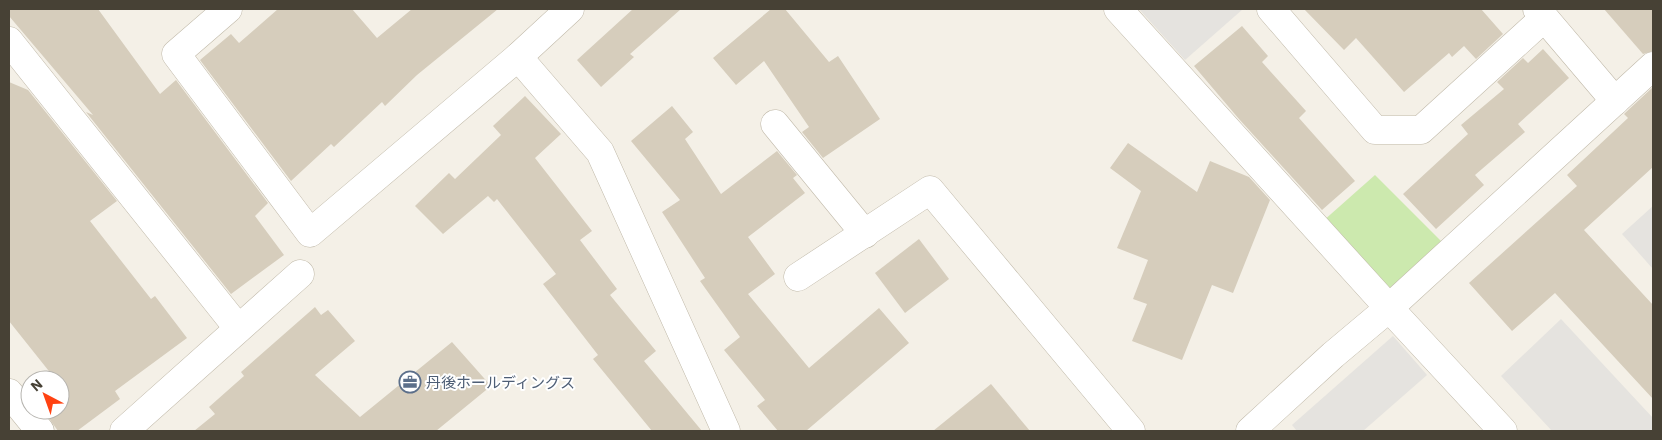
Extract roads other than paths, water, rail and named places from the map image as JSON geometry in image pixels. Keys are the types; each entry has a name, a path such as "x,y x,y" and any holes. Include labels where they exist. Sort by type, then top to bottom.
{"street":[{"path":"228,9 176,54 310,233 518,57 570,9"},
{"path":"1118,9 1503,431"},
{"path":"1271,9 1375,130 1421,130 1540,13 1615,100"},
{"path":"9,41 238,328"},
{"path":"518,57 600,152 726,431"},
{"path":"1250,431 1389,308 1653,66"},
{"path":"775,124 865,234"},
{"path":"798,277 930,190 1131,431"},
{"path":"124,431 300,274"},
{"path":"9,393 40,431"}],"place":[{"name":"丹後ホールディングス","path":"410,382"}]}
